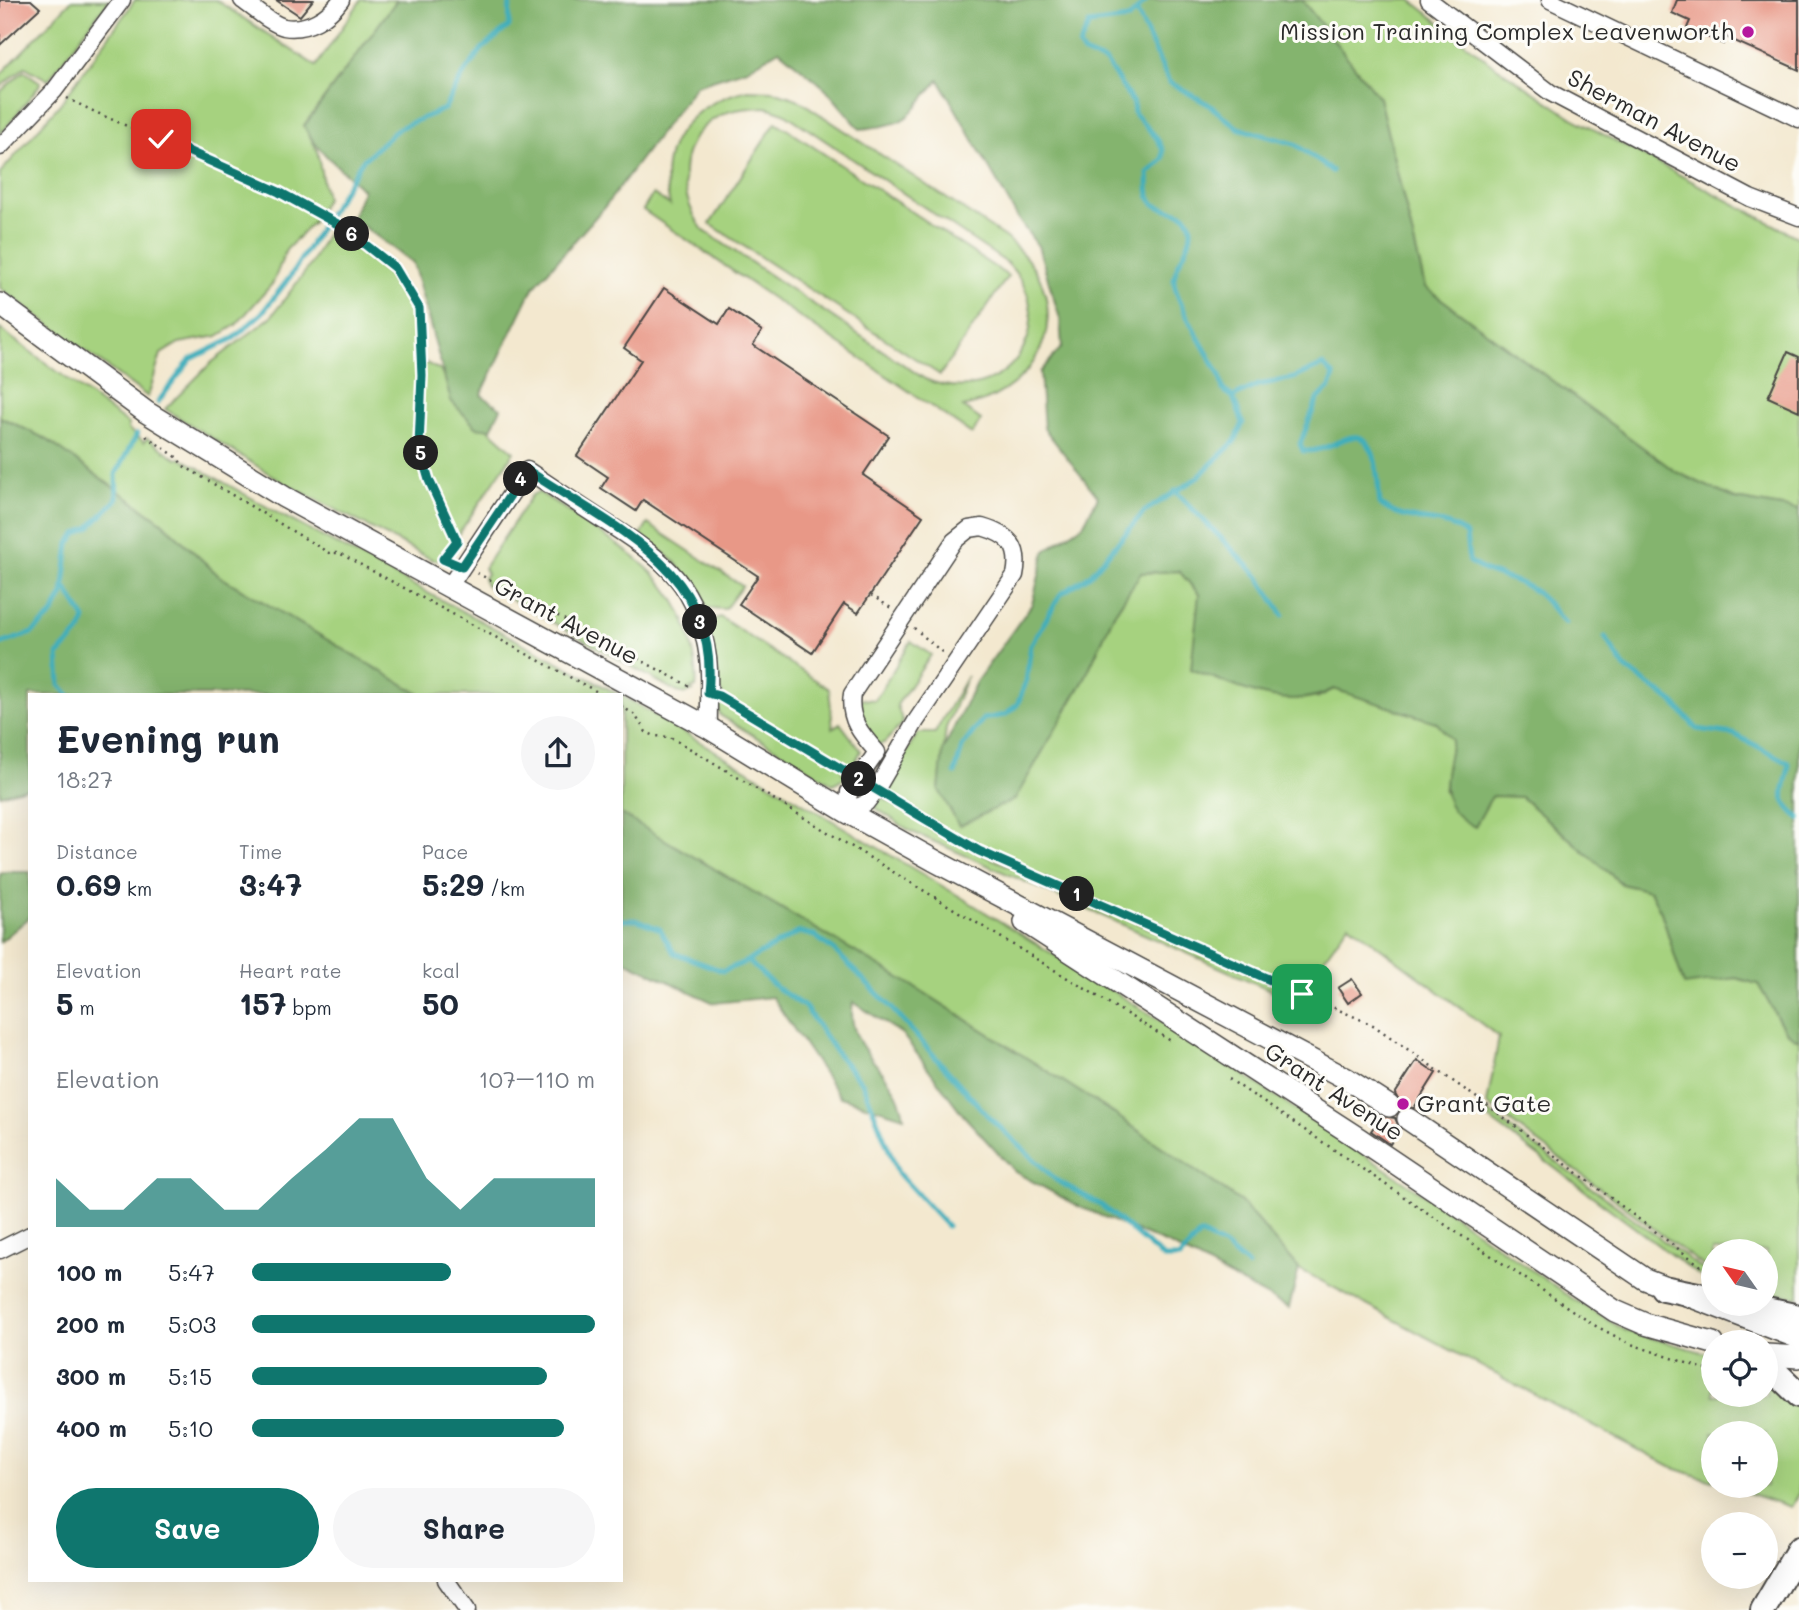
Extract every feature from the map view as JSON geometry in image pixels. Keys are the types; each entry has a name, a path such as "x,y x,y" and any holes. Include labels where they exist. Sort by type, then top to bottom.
{"highway":[{"path":"1663,1288 1701,1296"},
{"path":"1778,1313 1799,1317"},
{"path":"1778,1375 1799,1395"},
{"path":"1763,1610 1799,1549"}],"main road":[{"name":"Grant Avenue","path":"0,304 172,429 284,497 709,728 847,813 1347,1079 1389,1105"},
{"name":"Grant Avenue","path":"937,862 1097,971 1358,1138 1598,1300 1645,1324 1701,1340"},
{"name":"Grant Avenue","path":"1408,1119 1645,1279 1799,1338"},
{"path":"1778,1355 1799,1357"}],"street":[{"path":"0,146 54,91 121,0"},
{"path":"242,0 283,27 306,26 331,14 341,0"},
{"name":"Sherman Avenue","path":"1429,0 1551,93 1750,198 1799,218"},
{"path":"1550,0 1799,119"},
{"path":"449,587 527,470 650,550 672,571 687,592 700,621 708,660 709,728"},
{"path":"847,813 866,803 876,789 916,721 1015,575 1018,558 1012,544 998,531 982,527 969,529 954,541 852,694 850,709 854,724 877,752"},
{"path":"847,813 849,792 877,752 916,721"},
{"path":"0,1250 28,1236"},
{"path":"447,1582 467,1610"}],"path":[{"path":"54,91 279,192 343,227 395,268 419,308 422,375 419,446 429,480 457,541 442,558 708,693 719,696 859,779"},
{"path":"623,707 635,715 646,732 670,737 701,755 1179,1046"},
{"path":"876,789 979,851 1373,1025 1494,1110 1701,1266"},
{"path":"1224,1076 1594,1325 1628,1343 1701,1368"}],"green space":[{"path":"72,0 109,0 48,80 25,67 0,87 0,75"},
{"path":"135,0 216,0 316,66 361,0 397,0 304,125 317,150 326,199 312,223 286,250 273,283 236,325 218,336 179,343 161,354 148,397 0,288 0,173 60,104"},
{"path":"397,0 1302,0 1379,98 1425,287 1676,472 1735,499 1799,510 1799,1040 1785,1031 1758,984 1736,978 1684,985 1661,912 1650,891 1622,884 1521,797 1492,796 1475,827 1462,819 1453,810 1446,790 1452,740 1436,722 1334,689 1298,699 1280,698 1262,695 1191,669 1199,594 1179,571 1141,573 1114,614 1083,682 1015,799 959,826 939,790 943,750 976,682 1032,604 1045,551 1083,525 1098,497 1044,428 1040,372 1062,347 1060,319 1038,246 1020,222 939,80 901,121 860,129 825,88 779,50 747,69 696,85 606,205 533,288 481,395 501,408 491,429 476,427 451,401 413,263 352,218 363,190 323,153 304,126"},
{"path":"1302,0 1411,0 1492,64 1574,119 1799,238 1799,510 1735,499 1676,472 1425,287 1379,98"},
{"path":"24,71 40,82 39,86 0,135 0,92"},
{"path":"748,90 773,91 797,99 1006,238 1031,264 1046,298 1048,320 1044,340 1035,359 1022,376 1005,390 963,407 981,420 972,434 643,210 653,194 670,205 666,183 667,163 673,145 694,116 728,96","holes":["766,107 784,113 1007,263 1024,287 1031,312 1028,335 1018,357 1001,373 979,384 953,386 925,379 703,230 687,198 684,180 689,148 698,133 711,121 728,112"]},
{"path":"776,122 1008,276 940,375 710,224"},
{"path":"328,231 380,267 402,290 416,317 420,360 440,370 453,397 514,452 441,560 433,560 286,484 165,409 211,363 271,317 311,264"},
{"path":"0,329 128,424 128,429 144,442 147,438 177,459 181,458 283,516 616,693 418,693 219,576 163,523 46,439 0,417"},
{"path":"0,417 46,439 163,523 219,576 418,693 28,693 28,788 0,795"},
{"path":"538,492 621,547 664,586 675,601 690,638 696,675 696,687 690,689 693,691 686,694 677,692 486,585 483,579 487,574 484,568 532,495"},
{"path":"648,524 742,586 725,609 708,608 675,562 641,535"},
{"path":"1179,571 1199,594 1317,698 1334,689 1436,722 1452,739 1444,792 1521,797 1622,884 1650,891 1661,912 1684,984 1736,978 1758,984 1785,1031 1799,1040 1799,1298 1778,1294 1778,1239 1701,1239 1701,1264 1487,1104 1499,1037 1349,924 1310,978 1312,981 1304,992 981,850 885,794 882,790 918,733 935,733 967,676 946,728 939,790 1083,682 1114,614 1141,573"},
{"path":"720,617 829,689 833,728 840,723 861,751 850,771 845,769 842,772 846,777 833,784 720,715 716,699 721,699 722,693 716,690 707,622"},
{"path":"911,641 931,655 897,705 903,723 884,743 876,746 866,740 855,702 860,699 875,700"},
{"path":"623,696 959,896 1187,1037 1438,1204 1571,1298 1626,1331 1701,1352 1701,1407 1778,1407 1778,1385 1799,1409 1799,1494 1791,1507 1763,1498 1778,1498 1778,1421 1701,1421 1701,1477 1670,1467 1299,1269 1241,1202 1113,1113 920,990 623,815"},
{"path":"880,796 979,853 1302,996 1298,1002 910,831 876,808"},
{"path":"623,815 920,990 1113,1113 1241,1202 1299,1269 1289,1308 1174,1247 1076,1205 1015,1172 964,1116 902,1034 853,1002 852,1020 856,1035 892,1086 904,1117 840,1097 772,997 714,1003 623,960"},
{"path":"28,872 28,919 0,942 0,874"},
{"path":"1487,1111 1701,1268 1701,1277 1489,1119"}],"building":[{"path":"0,0 31,0 40,8 0,45"},
{"path":"276,0 313,0 300,16"},
{"name":"Mission Training Complex Leavenworth","path":"1677,0 1799,0 1799,70 1726,37 1723,44 1687,28 1690,21 1672,13"},
{"path":"664,288 719,324 729,309 762,331 753,345 889,436 863,475 923,516 858,613 844,604 812,653 739,604 758,576 643,500 636,511 601,488 608,477 577,456 641,360 624,348"},
{"path":"1788,352 1799,357 1799,411 1768,397"},
{"path":"1352,979 1362,993 1348,1003 1338,988"},
{"path":"1417,1060 1436,1073 1414,1108 1402,1107 1395,1094"},
{"path":"1381,1116 1395,1118 1400,1129 1390,1144 1371,1131"}],"waterway":[{"path":"158,402 191,359 234,338 262,313 290,277 362,161 399,128 444,109 463,75 482,49 509,26 510,0"},
{"path":"1147,0 1128,19 1089,24 1079,47 1084,53 1106,62 1133,103 1134,113 1156,137 1163,150 1163,159 1148,173 1149,194 1156,205 1187,217 1190,223 1188,245 1175,272 1175,288 1185,313 1220,376 1223,390 1233,397 1258,385 1294,378 1323,365 1334,376 1330,387 1317,400 1300,444 1303,451 1319,449 1356,437 1365,440 1371,448 1377,471 1380,504 1403,516 1457,528 1466,535 1469,561 1483,570 1535,591 1565,623"},
{"path":"1137,12 1169,82 1208,104 1238,128 1295,144 1332,171"},
{"path":"955,773 962,747 983,719 1005,715 1017,705 1026,682 1031,645 1061,594 1090,575 1145,511 1197,478 1235,441 1243,423 1233,397"},
{"path":"0,644 32,633 52,615 63,594 69,543 77,534 90,527 117,499 116,474 137,434"},
{"path":"1175,491 1258,576 1283,615"},
{"path":"64,585 85,619 81,630 58,655 60,685 67,693"},
{"path":"1605,637 1624,667 1674,703 1697,729 1734,734 1789,763 1784,798 1791,811 1799,818"},
{"path":"623,920 637,920 660,929 674,953 723,971 799,932 815,936 835,951 887,1003 988,1116 1056,1180 1101,1205 1164,1258 1179,1258 1200,1234 1224,1246 1248,1266"},
{"path":"748,961 777,988 805,1007 837,1054 863,1084 898,1173 947,1226"}],"place":[{"name":"Mission Training Complex Leavenworth","path":"1748,32"},
{"name":"Grant Gate","path":"1403,1104"}],"route":[{"path":"161,139 279,192 343,227 395,268 419,308 422,375 419,446 429,480 457,541 443,559 462,567 527,470 650,550 672,571 687,592 700,621 708,660 708,693 719,696 979,851 1302,994"}]}
